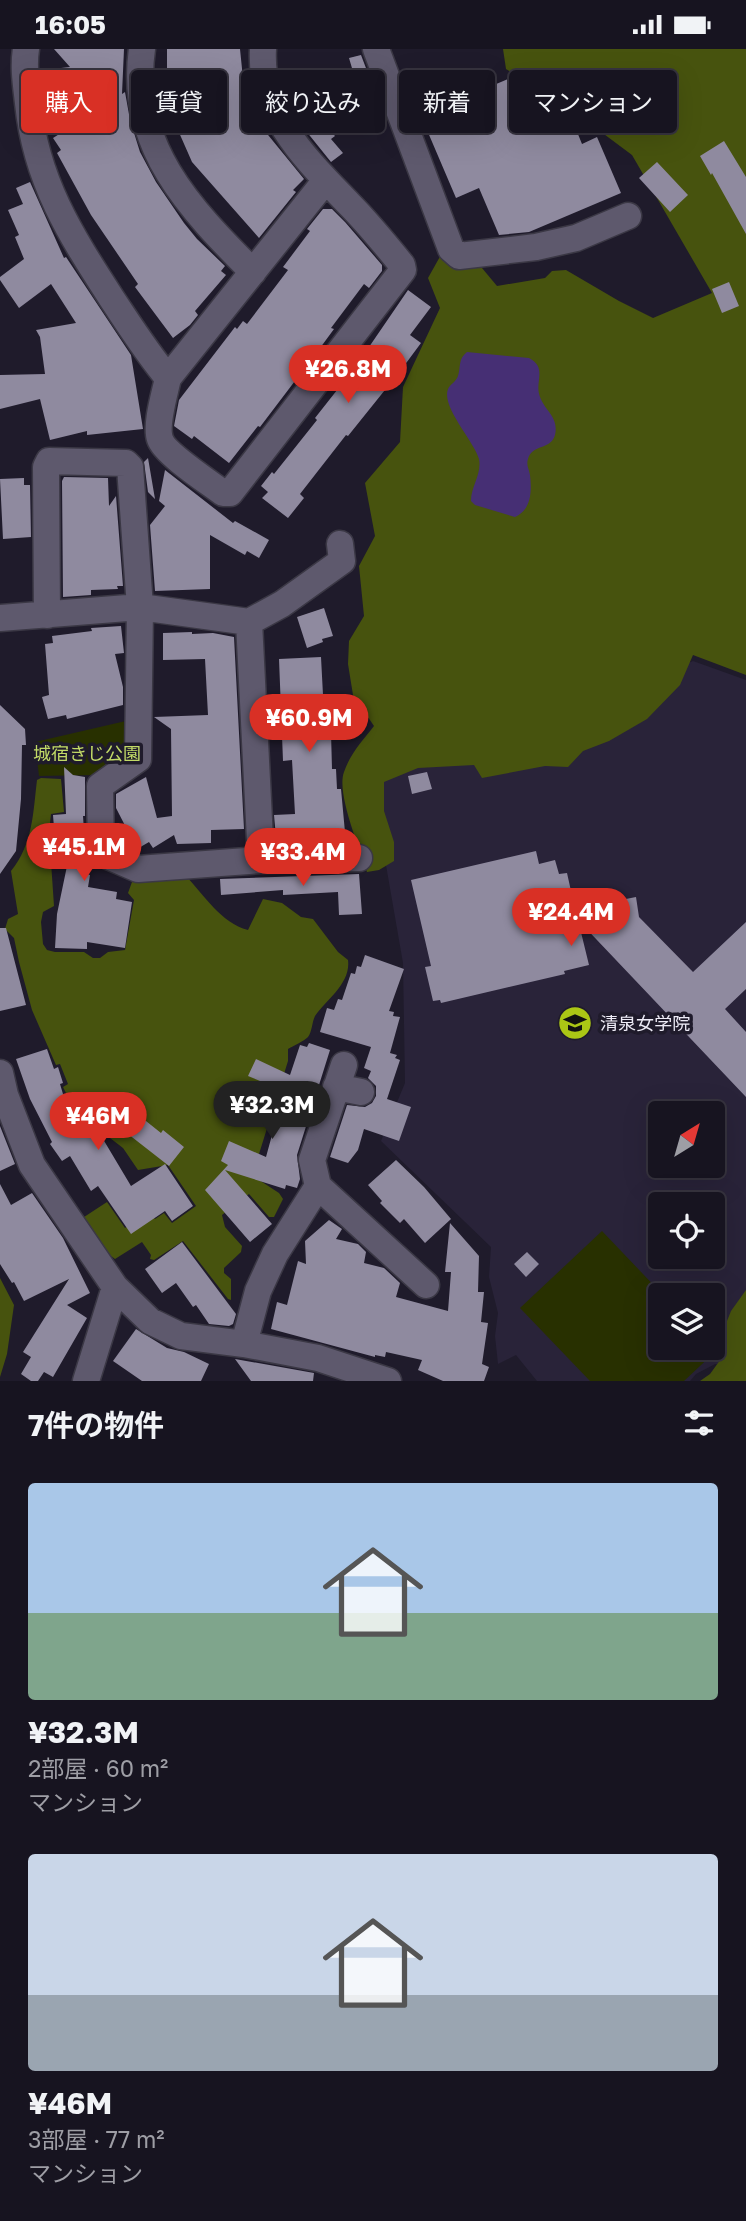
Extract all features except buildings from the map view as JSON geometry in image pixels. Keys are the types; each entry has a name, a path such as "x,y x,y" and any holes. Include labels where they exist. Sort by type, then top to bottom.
{"street":[{"path":"26,49 25,81 29,115 46,185 65,225 151,357 168,378"},
{"path":"142,49 140,99 149,131 170,178 208,227 253,272"},
{"path":"263,49 263,78 270,102 290,139 394,255 403,270 230,493 223,493 167,450 160,440 159,428 168,378 326,180"},
{"path":"376,49 451,249 459,256 536,247 576,238 628,216"},
{"path":"47,615 46,467 49,461 126,463 130,467 140,607 138,759 100,786 101,853 138,869 261,860 359,858"},
{"path":"0,618 140,607 249,622 282,604 342,561 340,544"},
{"path":"249,622 261,860"},
{"path":"0,1073 5,1095 32,1165 115,1287 150,1321 181,1336 318,1358 388,1381"},
{"path":"347,1081 312,1160 318,1186 426,1285"},
{"path":"244,1344 258,1291 279,1247 318,1186"},
{"path":"86,1381 115,1287"}],"shaded area":[{"path":"467,352 529,358 535,362 539,371 540,397 555,423 553,440 530,454 527,465 531,481 529,500 524,510 515,517 475,505 471,501 479,459 453,414 447,396 448,389 457,378 461,360"},
{"name":"清泉女学院","path":"693,661 746,680 746,1349 730,1366 715,1364 696,1374 690,1381 537,1381 516,1355 498,1364 495,1336 498,1313 489,1277 491,1247 381,1141 405,1083 403,963 370,773 529,737"}],"green space":[{"path":"503,49 746,49 746,675 693,655 680,685 647,719 609,741 583,751 568,767 545,766 482,778 474,765 418,768 384,782 384,811 394,842 394,861 379,870 367,872 346,807 342,781 350,759 374,726 353,695 348,664 349,641 364,616 359,566 375,536 365,483 400,442 403,387 440,308 428,278 442,253 482,268 497,286 545,278 552,271 566,270 653,318 712,293 632,155 603,133 677,133 677,70 506,69"},
{"name":"城宿きじ公園","path":"130,720 127,753 96,775 39,776 35,742"},
{"path":"61,779 64,812 51,814 49,832 54,906 43,912 41,922 43,944 47,950 84,952 93,958 100,958 108,952 125,950 134,900 128,893 132,882 137,879 186,876 221,915 238,926 248,930 263,899 282,903 301,917 313,919 338,952 348,960 346,976 315,1016 308,1037 288,1049 288,1061 259,1154 256,1178 279,1193 283,1199 274,1217 269,1217 249,1194 222,1215 225,1227 242,1246 241,1252 224,1268 224,1273 231,1279 231,1300 183,1241 154,1260 150,1259 151,1255 142,1242 115,1259 81,1219 107,1202 125,1228 149,1212 155,1219 164,1213 172,1223 196,1206 168,1165 138,1170 123,1148 75,1111 63,1087 68,1084 60,1064 56,1065 32,1010 14,938 5,929 8,919 18,914 11,871 28,839 37,780"},
{"path":"602,1231 652,1283 648,1283 648,1360 706,1360 684,1381 590,1381 520,1308"},
{"path":"0,1278 14,1305 7,1354 0,1377"},
{"path":"746,1290 746,1381 700,1381 710,1374 720,1360 725,1360 725,1326 731,1311"}],"place":[{"name":"清泉女学院","path":"575,1023"}]}
